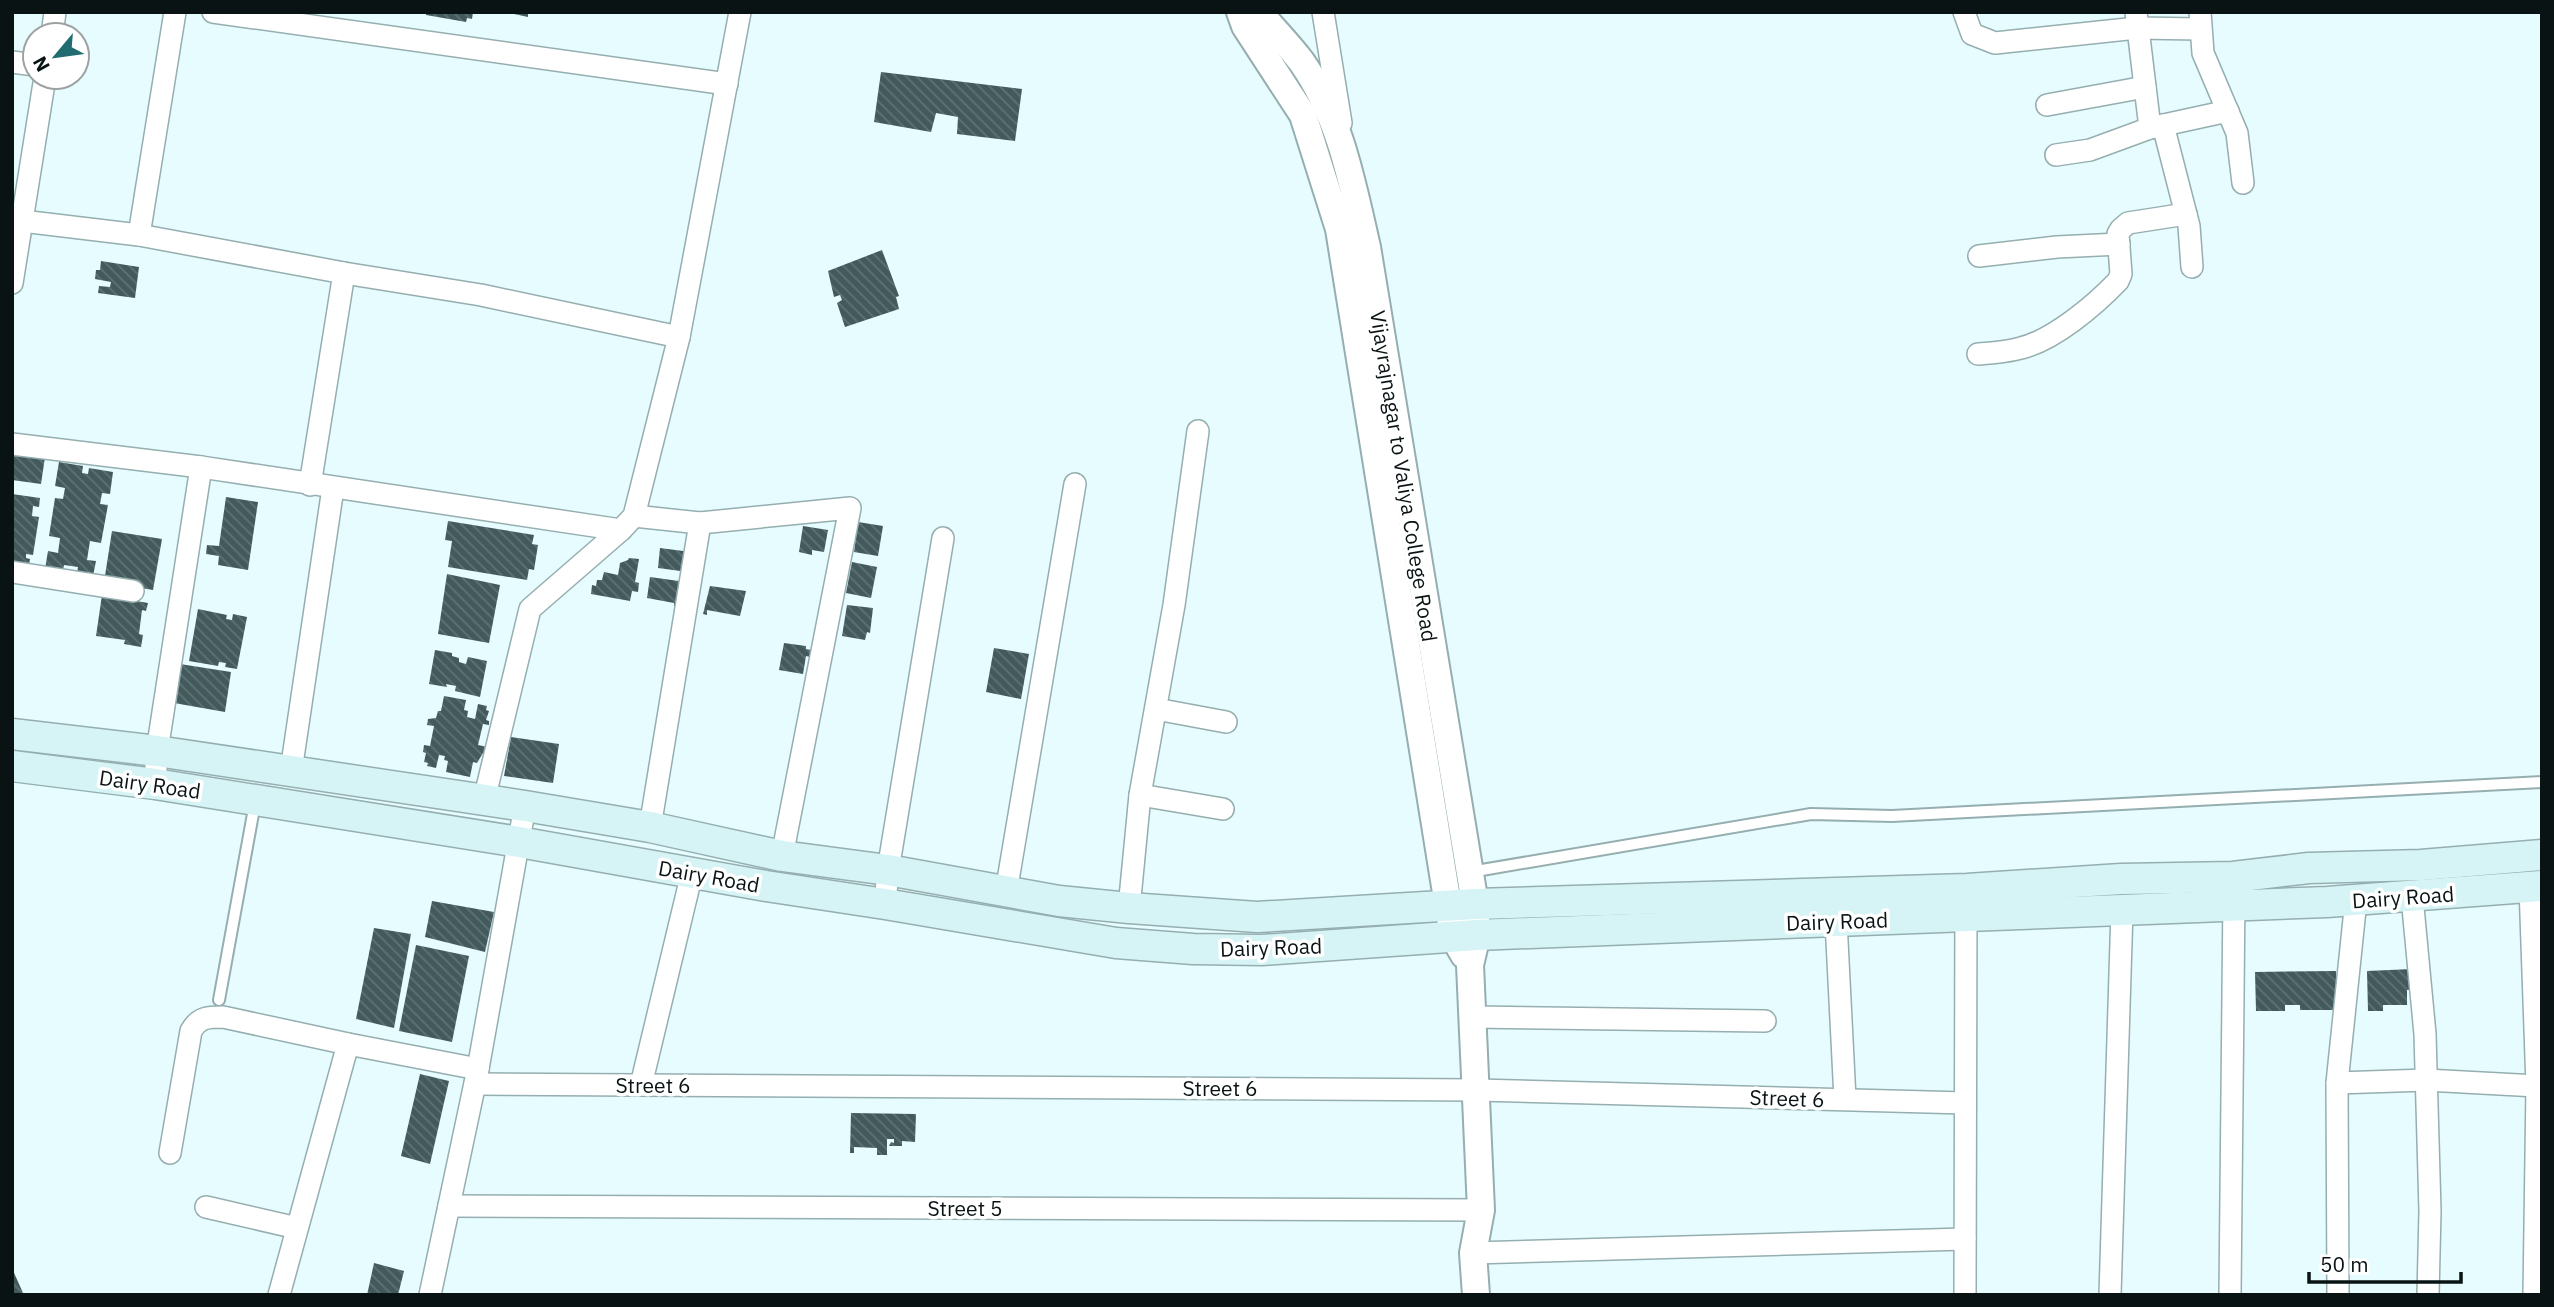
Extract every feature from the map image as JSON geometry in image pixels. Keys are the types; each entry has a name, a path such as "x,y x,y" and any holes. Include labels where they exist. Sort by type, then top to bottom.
{"main road":[{"name":"Dairy Road","path":"12,734 158,751 525,806 649,827 782,856 888,870 1059,901 1257,917 1462,905 1966,903 2122,910 2234,891 2309,868 2421,865 2542,855"},
{"name":"Dairy Road","path":"12,766 155,784 519,842 1116,943 1194,949 1262,950 1465,936 1836,921 2121,879 2356,900 2536,886"}],"street":[{"path":"139,235 175,12"},
{"path":"212,12 727,84"},
{"path":"484,800 530,609 627,523 679,337 740,12"},
{"path":"1323,12 1345,150"},
{"path":"1964,12 1972,34 1995,43 2137,20 2200,20 2206,64 2238,133 2243,183"},
{"name":"Vijayrajnagar to Valiya College Road","path":"1462,905 1470,872 1367,247 1345,150 1323,100 1301,62 1258,13 1245,26 1303,115 1339,229 1462,905 1470,965 1477,1090 1481,1210 1473,1253 1476,1295"},
{"path":"2137,20 2144,87 2186,215 2192,267"},
{"path":"2047,105 2144,87"},
{"path":"12,283 22,221 20,183 42,91"},
{"path":"2056,155 2090,150 2156,126 2228,111"},
{"path":"1978,354 2028,346 2081,314 2118,281 2118,234 2128,223 2186,215"},
{"path":"22,221 139,235 481,295 679,337"},
{"path":"1979,256 2057,247 2119,244"},
{"path":"310,485 344,273"},
{"path":"1129,908 1140,795 1174,605 1198,430"},
{"path":"12,444 201,467 333,488 627,523 700,523 850,508 782,856"},
{"path":"155,784 201,467"},
{"path":"1006,892 1075,484"},
{"path":"291,771 333,488"},
{"path":"649,827 700,523"},
{"path":"885,904 888,870 943,538"},
{"path":"12,572 133,591"},
{"path":"1156,709 1226,722"},
{"path":"1140,795 1223,809"},
{"path":"430,1295 477,1076 525,806"},
{"path":"640,1085 692,873"},
{"path":"2534,1295 2536,886"},
{"path":"2230,1295 2234,891"},
{"path":"2412,897 2425,1034 2430,1212 2428,1295"},
{"path":"2338,1295 2337,1083 2356,900"},
{"path":"1965,1295 1966,903"},
{"path":"2110,1295 2122,910"},
{"path":"1836,921 1844,1099"},
{"name":"Street 6","path":"170,1153 191,1031 195,1022 206,1017 223,1017 348,1044 477,1076 640,1085 1477,1090 1965,1103"},
{"path":"1473,1017 1765,1021"},
{"path":"279,1295 348,1044"},
{"path":"2337,1083 2426,1080 2537,1086"},
{"name":"Street 5","path":"449,1206 1481,1210"},
{"path":"206,1207 297,1228"},
{"path":"1473,1253 1965,1239"}],"lane":[{"path":"1470,872 1811,814 1892,816 2542,782"},
{"path":"219,1000 255,800"}],"building":[{"path":"426,12 473,12 472,19 467,18 466,22 426,15"},
{"path":"505,12 528,12 528,17"},
{"path":"881,72 1022,89 1015,141 957,134 958,117 936,113 931,132 874,122"},
{"path":"882,250 899,296 896,297 899,309 845,327 837,303 842,300 840,295 834,297 828,271"},
{"path":"101,261 139,267 135,298 98,293 99,286 110,287 111,282 95,279"},
{"path":"12,454 45,457 41,484 12,480"},
{"path":"59,462 83,466 82,473 88,474 89,468 113,472 110,494 102,493 100,504 108,505 101,543 90,541 87,560 96,561 93,576 77,573 78,567 64,565 63,571 45,569 48,551 58,553 60,538 49,536 55,498 63,499 65,488 55,486"},
{"path":"12,494 40,498 39,507 33,506 32,516 39,517 33,555 26,554 26,558 30,559 28,571 12,569"},
{"path":"226,497 258,502 248,570 218,565 219,556 206,554 207,545 219,546"},
{"path":"448,521 534,535 532,544 538,545 534,570 529,569 527,580 448,567 452,541 445,540"},
{"path":"858,522 883,526 878,556 854,552"},
{"path":"803,526 828,530 824,552 812,550 812,555 799,552"},
{"path":"112,531 162,539 153,590 104,582"},
{"path":"660,548 691,552 688,572 658,568"},
{"path":"629,558 639,559 635,582 639,583 638,592 632,591 630,601 591,594 592,585 596,586 597,580 602,580 604,572 618,575 620,563"},
{"path":"852,562 877,567 871,598 846,593"},
{"path":"447,574 500,585 489,643 438,634"},
{"path":"650,577 686,582 682,608 674,606 674,603 647,598"},
{"path":"710,586 746,591 740,616 707,610 707,615 703,614"},
{"path":"102,595 148,603 146,611 142,610 139,634 143,635 141,647 124,644 125,640 96,636"},
{"path":"847,605 873,608 870,633 867,632 865,640 842,636"},
{"path":"198,609 227,615 226,619 232,620 233,614 247,617 237,669 225,667 226,663 219,662 218,666 189,661"},
{"path":"784,643 806,646 806,649 811,650 810,657 806,656 803,674 779,670"},
{"path":"994,648 1029,654 1021,699 986,692"},
{"path":"435,650 452,653 452,656 459,658 459,662 466,664 468,657 487,661 480,697 455,691 456,686 429,684"},
{"path":"180,664 231,672 225,712 174,703"},
{"path":"444,696 466,700 464,710 468,711 467,717 475,719 478,704 487,706 486,710 489,711 486,720 489,725 483,724 478,745 488,747 477,763 473,762 470,777 446,772 448,761 444,760 445,756 439,755 436,768 427,766 428,763 424,762 424,745 430,746 434,726 427,725 428,719 436,718 438,711 441,711"},
{"path":"511,737 559,744 553,783 504,776"},
{"path":"432,901 494,912 485,952 425,937"},
{"path":"374,928 411,934 394,1028 356,1019"},
{"path":"416,945 469,956 452,1042 399,1031"},
{"path":"2412,969 2413,990 2407,990 2407,1005 2383,1005 2383,1011 2368,1011 2367,971"},
{"path":"2336,971 2336,1010 2300,1010 2300,1005 2285,1005 2285,1011 2256,1011 2255,972"},
{"path":"420,1074 449,1081 430,1164 401,1156"},
{"path":"851,1113 916,1114 915,1142 902,1141 902,1146 889,1146 891,1142 894,1143 894,1139 887,1139 887,1155 877,1155 877,1148 854,1147 854,1153 850,1153"},
{"path":"374,1263 404,1271 398,1295 367,1295"},
{"path":"12,1268 23,1293 20,1295 12,1295"}]}
